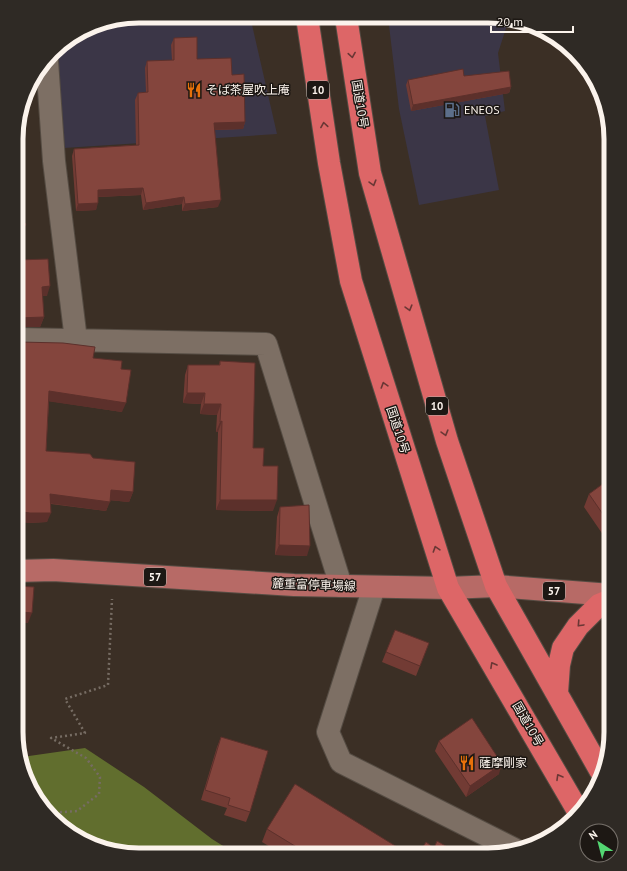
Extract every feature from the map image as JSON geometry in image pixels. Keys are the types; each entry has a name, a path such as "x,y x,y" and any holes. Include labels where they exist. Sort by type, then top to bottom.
{"highway":[{"name":"国道10号","path":"308,23 329,163 351,281 448,588 576,807"},
{"name":"国道10号","path":"347,23 370,173 447,440 496,586 598,767"},
{"path":"557,693 563,648 578,626 599,605 604,603"}],"main road":[{"name":"麓重富停車場線","path":"23,571 53,570 294,585 448,588 496,586 604,594"}],"street":[{"path":"47,70 54,161 76,340"},
{"path":"23,339 266,344 340,586"},
{"path":"374,587 328,732 341,762 508,846"}],"path":[{"path":"56,813 77,811 99,794 100,777 86,758 51,738 85,733 65,699 108,685 113,574"}],"shaded area":[{"path":"252,23 277,134 64,148 57,58 81,39 102,29 124,24"},
{"name":"ENEOS","path":"389,23 488,23 507,25 498,53 505,111 485,116 499,190 419,205 399,109"}],"green space":[{"path":"85,748 144,787 212,839 226,848 124,847 95,839 68,824 57,814 35,783 26,756"}],"building":[{"path":"197,37 197,59 231,58 232,75 244,74 245,122 214,123 221,200 185,204 184,197 146,203 143,188 98,190 98,203 78,204 74,149 139,145 138,93 148,92 147,61 174,60 174,38"},
{"path":"463,69 464,76 509,71 511,87 413,105 408,80"},
{"path":"48,259 50,286 42,287 44,317 23,318 23,260"},
{"path":"23,342 63,343 95,347 93,358 122,361 121,369 131,370 126,403 49,391 46,451 90,454 93,458 135,462 133,492 111,490 110,502 50,494 51,513 23,512"},
{"path":"220,361 255,363 253,448 264,448 263,466 278,466 277,500 220,500 221,404 204,404 205,393 187,393 188,365 220,365"},
{"path":"604,483 604,516 589,494"},
{"path":"309,505 310,546 279,545 280,507"},
{"path":"23,586 34,587 32,613 23,612"},
{"path":"395,630 429,643 420,666 386,652"},
{"name":"薩摩剛家","path":"472,718 502,764 470,786 439,741"},
{"path":"221,737 268,751 250,812 228,805 230,798 205,790"},
{"path":"295,784 399,848 298,848 267,829"},
{"path":"437,841 449,848 434,848"},
{"path":"426,842 434,848 422,848"}],"place":[{"name":"そば茶屋吹上庵","path":"194,90"},
{"name":"ENEOS","path":"452,110"},
{"name":"薩摩剛家","path":"467,763"}]}
